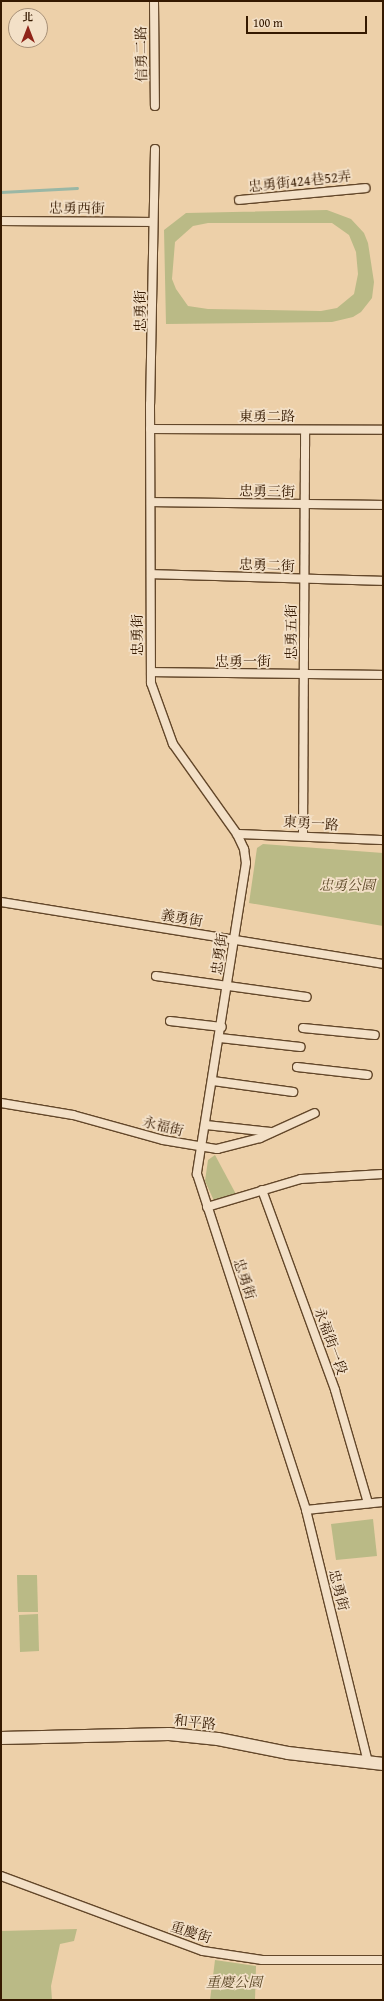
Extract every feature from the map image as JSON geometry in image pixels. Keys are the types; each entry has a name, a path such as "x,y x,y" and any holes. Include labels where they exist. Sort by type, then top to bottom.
{"street":[{"name":"信勇二路","path":"154,1 155,106"},
{"name":"忠勇街","path":"155,149 150,429 151,683 173,744 237,834 244,849 246,863 222,1027 197,1174 306,1510 368,1762"},
{"name":"忠勇街424巷52弄","path":"239,200 365,188"},
{"name":"忠勇西街","path":"1,221 153,222"},
{"name":"東勇二路","path":"150,429 383,430"},
{"name":"忠勇五街","path":"303,835 304,504 306,430"},
{"name":"忠勇三街","path":"151,502 383,504"},
{"name":"忠勇二街","path":"151,574 383,581"},
{"name":"忠勇一街","path":"150,672 383,675"},
{"name":"東勇一路","path":"237,834 303,835 383,840"},
{"name":"義勇街","path":"1,902 383,964"},
{"path":"156,976 307,997"},
{"path":"170,1021 222,1027"},
{"path":"303,1028 374,1035"},
{"path":"220,1038 300,1048"},
{"path":"297,1067 368,1075"},
{"path":"213,1081 293,1092"},
{"name":"永福街","path":"1,1103 73,1115 201,1148 216,1149 260,1138 315,1113"},
{"path":"206,1125 271,1132"},
{"path":"208,1207 301,1179 383,1174"},
{"name":"永福街一段","path":"262,1190 334,1390 368,1503"},
{"path":"306,1510 383,1502"},
{"name":"和平路","path":"1,1738 169,1734 218,1739 288,1753 383,1764"},
{"name":"重慶街","path":"1,1876 203,1951 262,1960 383,1960"}],"green space":[{"path":"327,210 351,219 364,233 368,243 374,282 372,298 361,312 353,317 332,322 166,324 164,230 186,213","holes":["208,223 332,223 349,235 356,252 358,274 354,294 337,308 321,311 208,309 188,306 176,289 172,279 175,242 193,226"]},
{"name":"忠勇公園","path":"263,844 383,853 383,926 249,903 257,848"},
{"path":"215,1155 237,1196 215,1203 205,1181 208,1160"},
{"path":"373,1519 377,1556 336,1560 331,1524"},
{"path":"17,1575 37,1575 38,1612 18,1612"},
{"path":"38,1614 39,1651 20,1652 19,1615"},
{"path":"77,1929 74,1941 60,1944 51,1986 52,2000 1,2000 1,1931"},
{"name":"重慶公園","path":"215,1960 256,1966 255,2000 210,2000"}],"waterway":[{"path":"1,192 77,188"}]}
